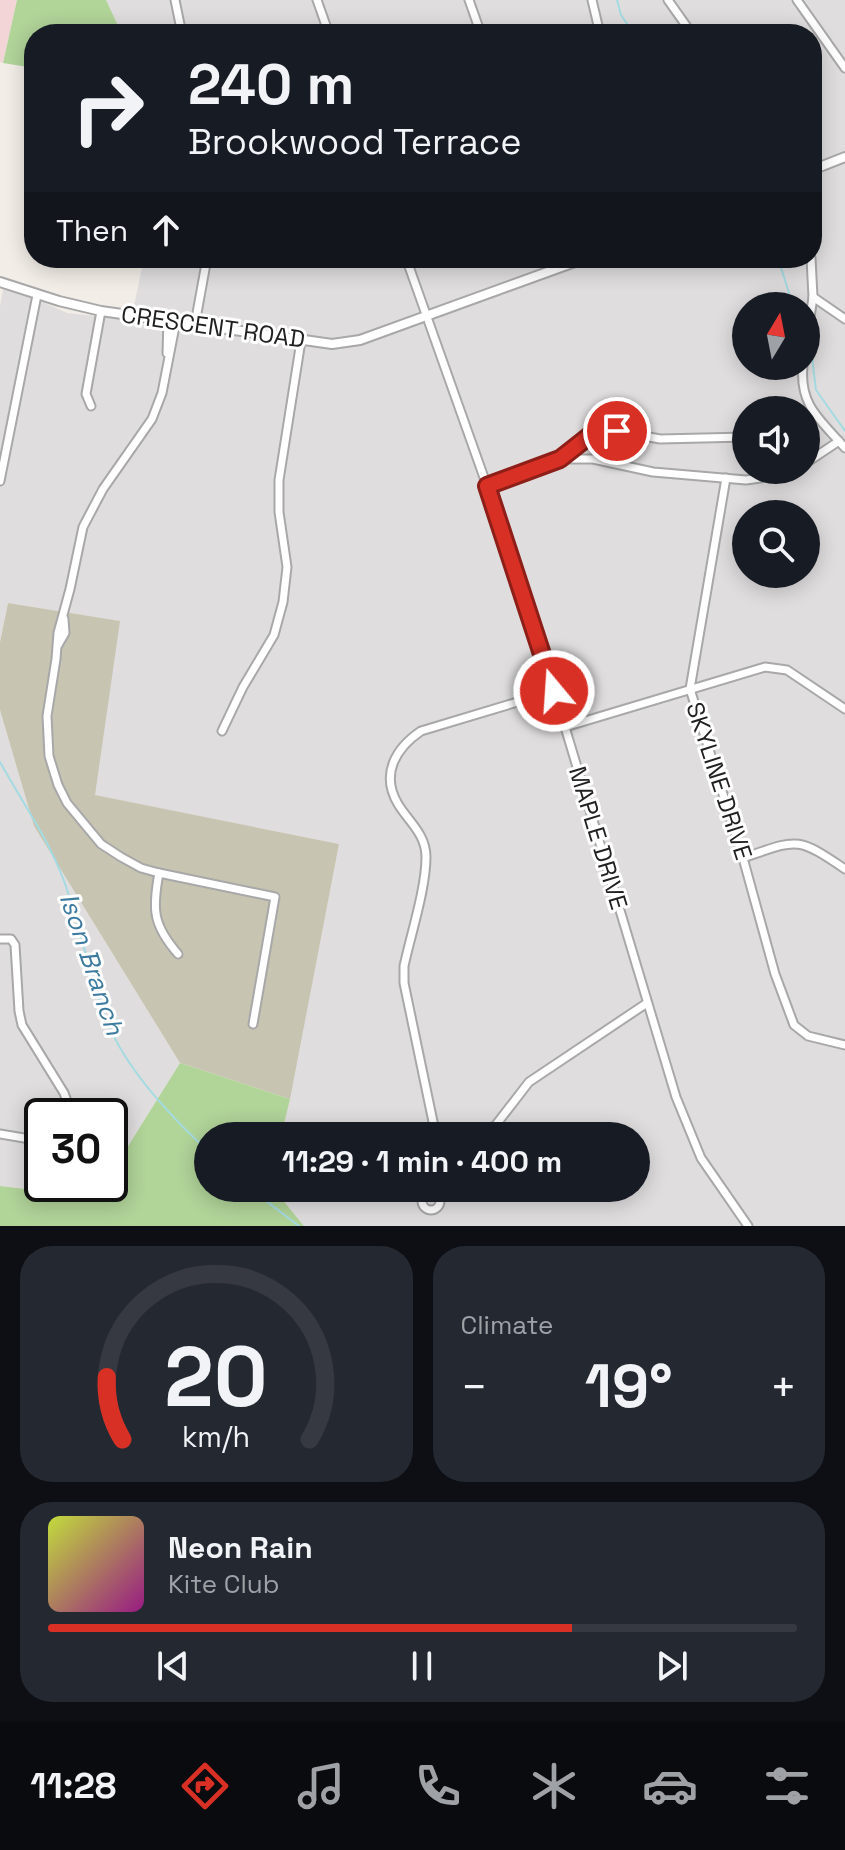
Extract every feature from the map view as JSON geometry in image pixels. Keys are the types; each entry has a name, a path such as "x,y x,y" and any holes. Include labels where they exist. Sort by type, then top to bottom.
{"street":[{"path":"175,0 180,24"},
{"path":"317,0 325,24"},
{"path":"469,0 477,24"},
{"path":"592,0 598,24"},
{"path":"668,0 685,24"},
{"path":"797,0 814,24"},
{"path":"822,35 845,68"},
{"path":"822,166 845,157"},
{"path":"195,324 205,268"},
{"name":"MAPLE DRIVE","path":"410,268 487,486 554,691 676,1097 701,1158 748,1226"},
{"name":"CRESCENT ROAD","path":"0,282 101,311 332,344 360,340 547,268"},
{"path":"812,268 813,292"},
{"path":"0,481 37,295"},
{"path":"820,302 845,319"},
{"path":"91,406 86,394 101,311"},
{"path":"172,321 166,343 168,360 162,393 152,419 103,489 83,527 58,633 46,736 58,785 67,803 101,844 141,868 275,897 253,1024"},
{"path":"222,731 243,687 274,635 283,602 287,567 279,512 279,480 301,341"},
{"path":"804,380 805,401 845,448"},
{"path":"487,486 560,459 593,433 617,431 660,439 732,437"},
{"path":"820,454 839,441"},
{"path":"560,459 593,459 653,472 732,479"},
{"name":"SKYLINE DRIVE","path":"726,478 690,689 743,858 775,974 794,1025 808,1036 845,1045"},
{"path":"565,727 765,667 787,670 845,709"},
{"path":"433,1122 405,994 404,971 427,855 418,830 396,802 389,780 393,760 404,743 421,731 554,691"},
{"path":"743,858 787,843 796,843 813,848 845,869"},
{"path":"159,873 154,911 164,938 178,954"},
{"path":"0,939 11,939 15,945 22,1025 66,1098"},
{"path":"498,1122 529,1082 647,1003"},
{"path":"0,1134 24,1138"}],"shaded area":[{"path":"0,0 17,0 3,63 0,62"},
{"path":"106,0 845,0 845,1226 304,1226 284,1202 650,1202 650,1122 284,1122 339,844 94,795 119,621 8,603 0,642 0,306 4,285 67,313 131,320 142,268 822,268 822,24 117,24"},
{"path":"8,603 120,621 95,795 339,844 290,1099 180,1063 34,826 0,710 0,642"},
{"path":"0,710 34,826 180,1063 128,1146 128,1098 24,1098 24,1189 0,1186"}],"green space":[{"path":"17,0 106,0 117,24 24,24 24,66 3,63"},
{"path":"180,1063 290,1099 284,1122 194,1122 194,1202 284,1202 304,1226 0,1226 0,1186 24,1189 24,1202 128,1202 128,1146"}],"waterway":[{"path":"617,0 627,24"},
{"path":"781,268 789,292"},
{"path":"815,380 816,390 845,431"},
{"name":"Ison Branch","path":"0,762 58,865 113,1035 149,1089 194,1137"},
{"name":"Ison Branch","path":"267,1202 299,1226"}],"route":[{"path":"554,691 487,486 560,459 593,433 617,431"}]}
